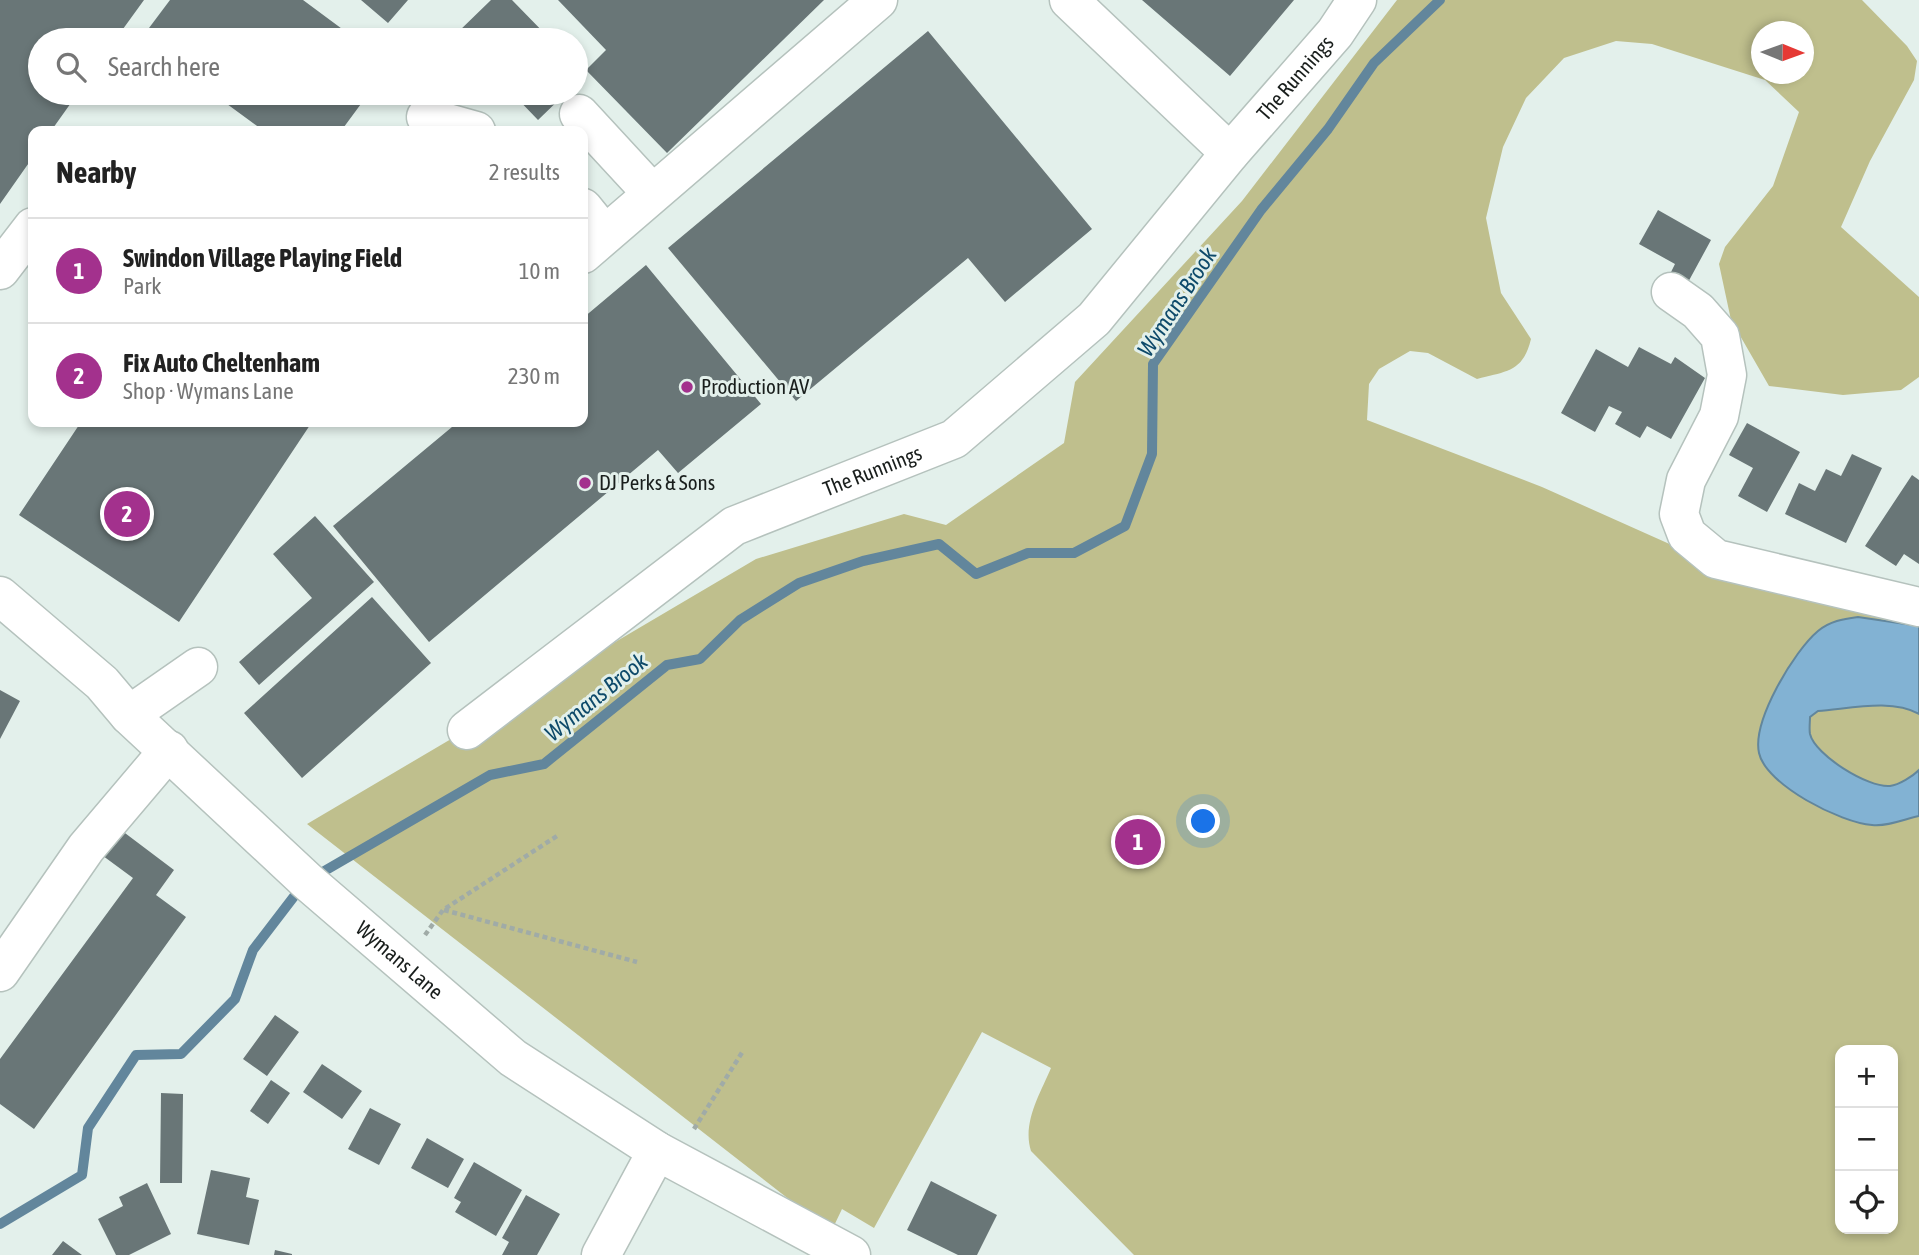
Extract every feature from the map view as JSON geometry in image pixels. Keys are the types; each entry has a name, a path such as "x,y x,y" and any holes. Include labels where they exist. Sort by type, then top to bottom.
{"street":[{"path":"590,232 651,192 878,0"},
{"path":"1069,0 1230,153"},
{"name":"The Runnings","path":"467,730 734,526 954,439 1094,319 1230,153 1335,33 1357,0"},
{"path":"579,114 651,192"},
{"path":"426,117 458,126"},
{"path":"0,270 28,234"},
{"path":"1671,292 1698,311 1720,336 1727,375 1719,416 1686,481 1679,514 1687,535 1716,559 1919,607"},
{"name":"Wymans Lane","path":"0,596 102,683 129,715 306,881 513,1058 666,1155 851,1255"},
{"path":"129,715 198,667"},
{"path":"0,972 86,848 169,750"},
{"path":"601,1255 666,1155"}],"path":[{"path":"403,964 443,910 557,835"},
{"path":"443,910 637,962"},
{"path":"666,1155 743,1051"}],"green space":[{"path":"1397,0 1862,0 1907,46 1917,61 1914,80 1870,161 1841,227 1919,297 1919,377 1901,390 1843,395 1769,386 1731,320 1719,264 1725,247 1773,186 1799,112 1769,84 1814,84 1814,21 1751,21 1751,76 1652,44 1616,41 1564,58 1526,98 1503,147 1486,218 1501,293 1531,339 1528,350 1512,368 1477,379 1428,353 1410,351 1379,369 1369,384 1367,420 1542,487 1674,546 1751,588 1758,570 1919,607 1919,1255 1134,1255 1031,1151 1030,1119 1051,1068 982,1032 874,1228 842,1209 831,1232 307,824 756,559 904,514 946,525 1064,443 1075,382 1242,201"}],"water":[{"path":"1858,617 1919,626 1919,714 1896,706 1883,705 1818,711 1810,717 1810,732 1814,742 1832,760 1869,782 1890,786 1906,780 1919,770 1919,816 1884,825 1859,823 1824,810 1775,777 1759,753 1762,723 1768,706 1798,654 1818,631 1827,625"}],"building":[{"path":"0,0 144,0 124,28 28,28 28,105 69,105 55,126 28,126 28,164 0,204"},
{"path":"170,0 303,0 341,28 149,28"},
{"path":"361,0 408,0 388,23"},
{"path":"491,0 512,0 539,28 462,28"},
{"path":"558,0 824,0 667,153 588,72 588,68 606,50 588,28 585,28"},
{"path":"1142,0 1294,0 1230,76"},
{"path":"928,31 1092,229 1005,302 968,258 796,401 668,248"},
{"path":"228,105 360,105 345,126 257,126"},
{"path":"524,105 554,105 538,120"},
{"path":"1658,210 1711,240 1686,286 1669,276 1675,264 1639,244"},
{"path":"646,265 761,404 678,473 658,450 429,642 333,526 452,427 588,427 588,314"},
{"path":"1639,347 1671,364 1675,357 1705,378 1671,439 1647,426 1640,438 1615,424 1622,412 1609,406 1595,432 1561,413 1596,349 1628,367"},
{"path":"1747,423 1800,452 1767,512 1738,496 1753,468 1729,455"},
{"path":"78,427 309,427 179,622 19,515"},
{"path":"1852,454 1882,468 1846,543 1785,514 1799,483 1815,491 1826,469 1841,476"},
{"path":"1912,475 1919,480 1919,564 1904,554 1896,566 1865,546"},
{"path":"315,516 374,582 259,685 239,662 312,598 273,554"},
{"path":"372,597 431,663 302,778 244,713"},
{"path":"0,690 20,701 0,739"},
{"path":"113,824 174,870 156,895 186,917 34,1129 0,1104 0,1059 133,878 95,850"},
{"path":"275,1015 299,1032 267,1076 243,1059"},
{"path":"322,1064 362,1091 342,1119 303,1092"},
{"path":"271,1080 290,1093 268,1124 250,1111"},
{"path":"161,1093 183,1094 182,1183 160,1183"},
{"path":"370,1108 401,1124 379,1165 348,1149"},
{"path":"427,1138 464,1159 448,1188 411,1168"},
{"path":"474,1162 522,1190 496,1236 455,1212 461,1202 454,1198"},
{"path":"211,1170 250,1178 246,1197 259,1200 249,1245 197,1234"},
{"path":"931,1181 997,1215 977,1255 958,1255 907,1230"},
{"path":"147,1183 171,1234 129,1255 116,1255 98,1219 123,1206 119,1197"},
{"path":"526,1195 560,1214 537,1255 502,1255 509,1242 502,1238"},
{"path":"63,1241 82,1255 52,1255"},
{"path":"275,1250 292,1254 292,1255 274,1255"}],"waterway":[{"name":"Wymans Brook","path":"314,877 490,775 544,764 667,665 700,659 740,620 799,583 863,561 939,544 976,574 1028,553 1074,553 1125,526 1152,454 1153,364 1261,210 1328,129 1374,63 1440,0"},
{"name":"Wymans Brook","path":"0,1224 82,1175 88,1128 136,1055 181,1054 235,999 253,950 302,886"}],"place":[{"name":"Production AV","path":"687,387"},
{"name":"DJ Perks & Sons","path":"585,483"},
{"name":"Fix Auto Cheltenham","path":"127,514"},
{"name":"Swindon Village Playing Field","path":"1138,842"}]}
